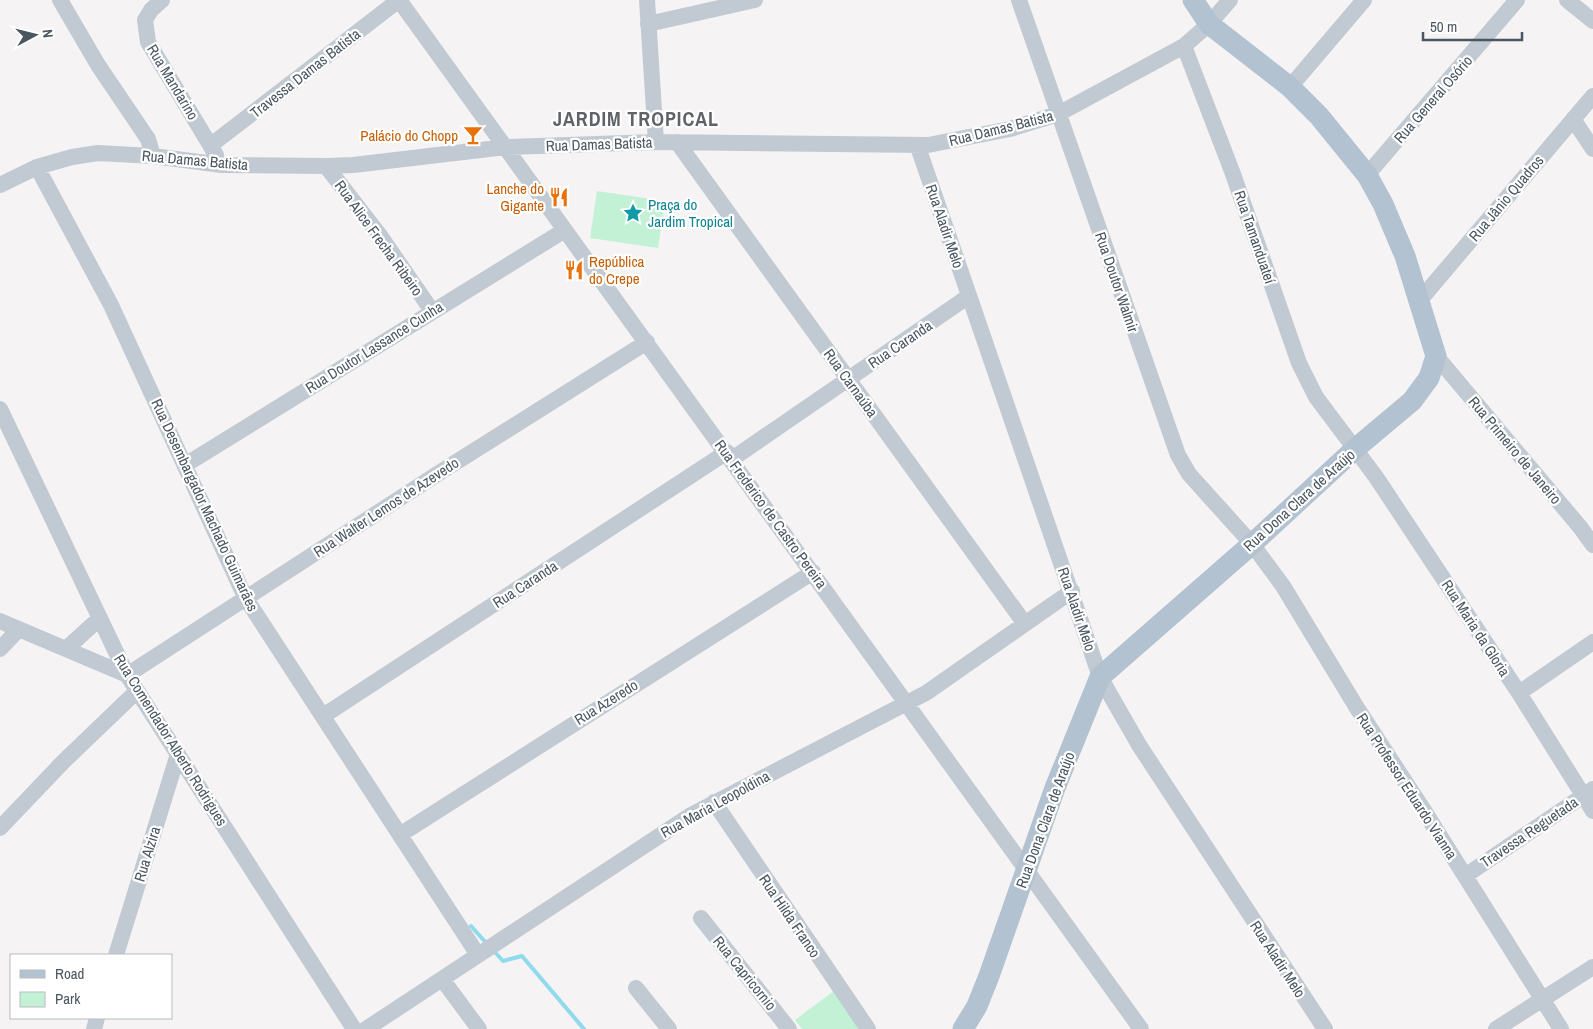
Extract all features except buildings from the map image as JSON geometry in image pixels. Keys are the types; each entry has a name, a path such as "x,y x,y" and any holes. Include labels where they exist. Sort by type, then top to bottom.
{"main road":[{"path":"1193,0 1209,24 1236,47 1290,87 1319,116 1367,175 1387,213 1420,300 1436,356"},
{"name":"Rua Dona Clara de Araújo","path":"963,1029 977,1006 989,976 1056,788 1100,677 1252,544 1356,448 1412,401 1429,378 1436,356"}],"street":[{"path":"60,0 98,64 148,139 154,156"},
{"name":"Rua Mandarino","path":"162,0 151,10 145,20 148,42 222,166"},
{"name":"Travessa Damas Batista","path":"211,145 399,0"},
{"name":"Rua Frederico de Castro Pereira","path":"399,0 1141,1029"},
{"path":"647,0 656,142"},
{"path":"648,24 755,0"},
{"name":"Rua Doutor Walmir","path":"1019,0 1178,455 1198,485 1252,544"},
{"path":"1184,46 1209,24 1230,0"},
{"path":"1290,87 1364,0"},
{"name":"Rua General Osório","path":"1367,175 1517,0"},
{"path":"1567,0 1593,21"},
{"name":"Rua Damas Batista","path":"0,185 37,167 86,154 154,156 222,166 326,166 353,165 506,147 656,142 918,147 1010,129 1058,114 1184,46"},
{"name":"Rua Tamanduateí","path":"1184,46 1299,363 1324,410 1356,448"},
{"name":"Rua Jânio Quadros","path":"1420,300 1593,96"},
{"path":"1573,119 1593,149"},
{"name":"Rua Carnaúba","path":"677,142 1025,624"},
{"name":"Rua Aladir Melo","path":"918,147 1100,677 1139,745 1324,1029"},
{"name":"Rua Alice Frecha Ribeiro","path":"326,166 380,237 432,311"},
{"name":"Rua Desembargador Machado Guimarães","path":"37,167 111,304 245,597 401,834 485,951"},
{"name":"Rua Doutor Lassance Cunha","path":"184,465 565,230"},
{"name":"Rua Caranda","path":"323,716 848,379 969,296"},
{"name":"Rua Walter Lemos de Azevedo","path":"127,676 245,597 647,342"},
{"name":"Rua Primeiro de Janeiro","path":"1436,356 1587,523 1593,545"},
{"name":"Rua Comendador Alberto Rodrigues","path":"0,409 127,676 354,1029"},
{"name":"Rua Maria da Gloria","path":"1356,448 1519,693 1588,792 1593,811"},
{"name":"Rua Professor Eduardo Vianna","path":"1252,544 1283,586 1357,708 1561,1029"},
{"name":"Rua Azeredo","path":"401,834 813,572"},
{"name":"Rua Maria Leopoldina","path":"366,1029 714,802 908,704 926,693 1072,591"},
{"path":"66,649 100,618"},
{"path":"0,621 127,676"},
{"path":"0,649 19,630"},
{"path":"1519,693 1593,642"},
{"path":"0,828 64,761 137,691"},
{"name":"Rua Alzira","path":"116,954 178,754"},
{"name":"Travessa Reguetada","path":"1465,876 1588,792"},
{"name":"Rua Hilda Franco","path":"714,802 868,1029"},
{"name":"Rua Capricornio","path":"700,918 789,1029"},
{"path":"1496,1029 1593,967"},
{"path":"442,979 479,1029"},
{"path":"636,988 669,1029"}],"green space":[{"path":"597,191 665,201 658,248 590,238"},
{"path":"835,990 861,1029 802,1029 795,1020"}],"waterway":[{"path":"471,926 488,945"},
{"path":"493,950 503,961 522,956 584,1029"}],"place":[{"name":"Palácio do Chopp","path":"473,135"},
{"name":"Lanche do Gigante","path":"559,197"},
{"name":"Praça do Jardim Tropical","path":"633,213"},
{"name":"República do Crepe","path":"574,270"}],"district":[{"name":"JARDIM TROPICAL","path":"636,118"}]}
